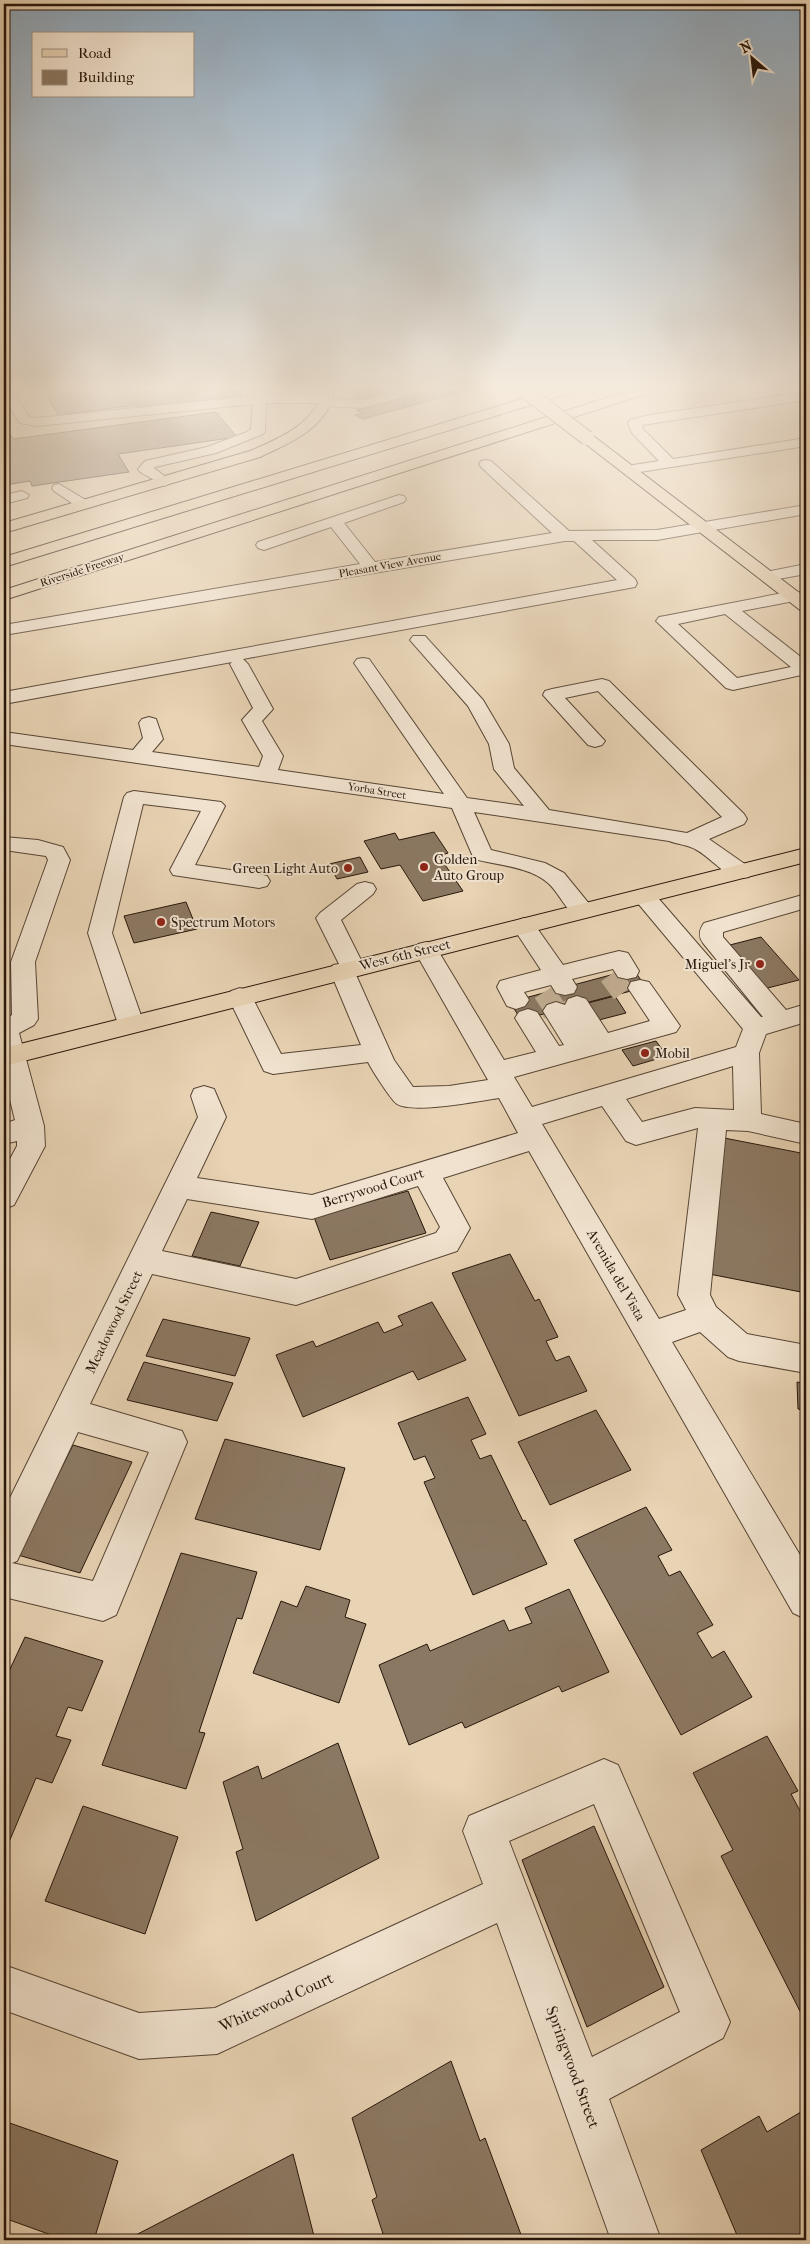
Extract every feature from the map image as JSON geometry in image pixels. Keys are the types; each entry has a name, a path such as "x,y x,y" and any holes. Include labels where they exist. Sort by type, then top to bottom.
{"main road":[{"path":"4,528 120,495"},
{"path":"144,502 168,495"},
{"path":"4,562 224,495"},
{"path":"4,576 265,495"},
{"name":"Riverside Freeway","path":"4,595 318,495"},
{"path":"659,495 800,601"},
{"name":"West 6th Street","path":"7,1056 806,855"}],"street":[{"path":"4,500 22,495"},
{"path":"69,495 84,505"},
{"path":"4,698 629,583 522,495"},
{"path":"264,545 399,499"},
{"name":"Pleasant View Avenue","path":"4,630 571,536 648,536 806,510"},
{"path":"334,521 371,568"},
{"path":"767,576 806,569"},
{"path":"800,601 729,609 665,621 733,684 806,669"},
{"path":"729,609 806,669"},
{"path":"419,640 476,704 499,744 504,769 541,814"},
{"path":"364,663 460,803 482,854 537,868 556,878 584,911"},
{"path":"239,664 263,709 252,720 273,756 266,774"},
{"path":"595,741 552,695 602,684 736,818 688,840"},
{"path":"137,756 153,739 149,723"},
{"name":"Yorba Street","path":"4,738 266,774 672,835 703,844 741,872"},
{"path":"132,1024 100,934 134,797 214,806 181,870 259,882"},
{"path":"4,844 38,846 55,852 59,860 23,962 25,1019 5,1029 7,1056 30,1126 30,1146 4,1197"},
{"path":"365,889 328,918 382,1064 406,1097 449,1096 502,1079 552,1057 667,1026 621,978 556,992 509,988 552,1057"},
{"path":"644,896 768,1024"},
{"path":"768,1024 711,938 712,928 806,901"},
{"path":"524,926 556,992 591,1047"},
{"name":"Avenida del Vista","path":"426,950 806,1600"},
{"path":"240,997 273,1064 377,1052"},
{"path":"748,1121 746,1054 768,1024 806,1013"},
{"name":"Berrywood Court","path":"177,1186 312,1207 425,1172 609,1095 746,1054"},
{"path":"609,1095 636,1134 695,1118 748,1121 806,1134"},
{"name":"Meadowood Street","path":"4,1548 144,1260 177,1186 212,1117 204,1096"},
{"path":"713,1119 694,1295 705,1317 740,1347 806,1359"},
{"path":"4,1134 30,1126"},
{"path":"144,1260 296,1292 446,1242 455,1228 425,1172"},
{"path":"651,1335 705,1317"},
{"path":"4,1579 103,1602 170,1442 70,1414"},
{"name":"Springwood Street","path":"581,2088 707,2022 604,1779 484,1831 636,2240"},
{"name":"Whitewood Court","path":"4,1988 139,2036 217,2031 508,1895"}],"building":[{"name":"Golden Auto Group","path":"434,832 448,853 439,856 463,891 423,901 400,865 381,869 364,841 395,833 399,840"},
{"name":"Green Light Auto","path":"360,857 368,872 337,879 329,864"},
{"name":"Spectrum Motors","path":"186,902 197,929 134,943 124,916"},
{"name":"Miguel's Jr","path":"761,937 799,980 760,990 722,947"},
{"path":"633,969 646,987 521,1020 510,1002"},
{"path":"615,996 626,1013 599,1020 588,1003"},
{"name":"Mobil","path":"656,1041 667,1056 633,1066 622,1050"},
{"path":"714,1136 806,1154 806,1293 699,1272"},
{"path":"408,1191 426,1233 330,1260 314,1217"},
{"path":"211,1212 259,1222 240,1266 192,1256"},
{"path":"510,1254 535,1301 539,1299 558,1337 546,1341 556,1361 569,1356 587,1391 519,1416 452,1273"},
{"path":"432,1302 466,1360 418,1380 413,1371 303,1417 276,1355 313,1341 316,1347 378,1322 384,1333 403,1325 398,1316"},
{"path":"163,1319 250,1338 235,1376 146,1356"},
{"path":"144,1362 233,1383 217,1421 127,1400"},
{"path":"797,1382 806,1384 806,1411 798,1409"},
{"path":"468,1397 486,1434 471,1440 480,1459 491,1455 523,1521 525,1520 547,1564 473,1595 424,1482 435,1478 425,1456 414,1460 398,1423"},
{"path":"596,1410 631,1470 550,1505 518,1442"},
{"path":"225,1439 345,1468 320,1550 195,1519"},
{"path":"73,1445 132,1462 80,1573 18,1555"},
{"path":"646,1507 672,1550 658,1556 669,1576 680,1571 713,1625 697,1633 712,1658 724,1651 752,1697 681,1735 574,1540"},
{"path":"181,1553 257,1572 242,1619 237,1618 199,1732 205,1733 186,1789 102,1765"},
{"path":"306,1586 350,1600 345,1617 366,1624 339,1703 253,1673 281,1601 297,1607"},
{"path":"569,1589 609,1672 562,1692 559,1686 465,1728 462,1722 409,1745 379,1665 427,1644 430,1651 504,1620 509,1631 532,1623 525,1608"},
{"path":"25,1637 103,1661 82,1711 68,1707 56,1736 71,1740 52,1783 36,1778 4,1854 4,1682"},
{"path":"767,1736 798,1791 791,1794 806,1822 806,2023 721,1856 733,1850 693,1773"},
{"path":"338,1743 379,1858 256,1921 236,1852 243,1849 223,1782 258,1766 262,1779"},
{"path":"83,1806 178,1837 145,1934 45,1901"},
{"path":"594,1826 664,1987 587,2027 522,1860"},
{"path":"451,2061 480,2141 485,2138 523,2240 385,2240 372,2200 377,2197 352,2118"},
{"path":"806,2109 806,2240 739,2240 701,2150 759,2116 767,2132"},
{"path":"4,2121 118,2161 94,2240 65,2240 4,2218"},
{"path":"293,2154 315,2240 128,2240 128,2239"},
{"path":"4,2234 21,2240 4,2240"}],"tunnel":[{"path":"610,975 623,993"},
{"path":"544,992 555,1009"}],"place":[{"name":"Golden Auto Group","path":"424,867"},
{"name":"Green Light Auto","path":"348,868"},
{"name":"Spectrum Motors","path":"161,922"},
{"name":"Miguel's Jr","path":"760,964"},
{"name":"Mobil","path":"645,1053"}]}
